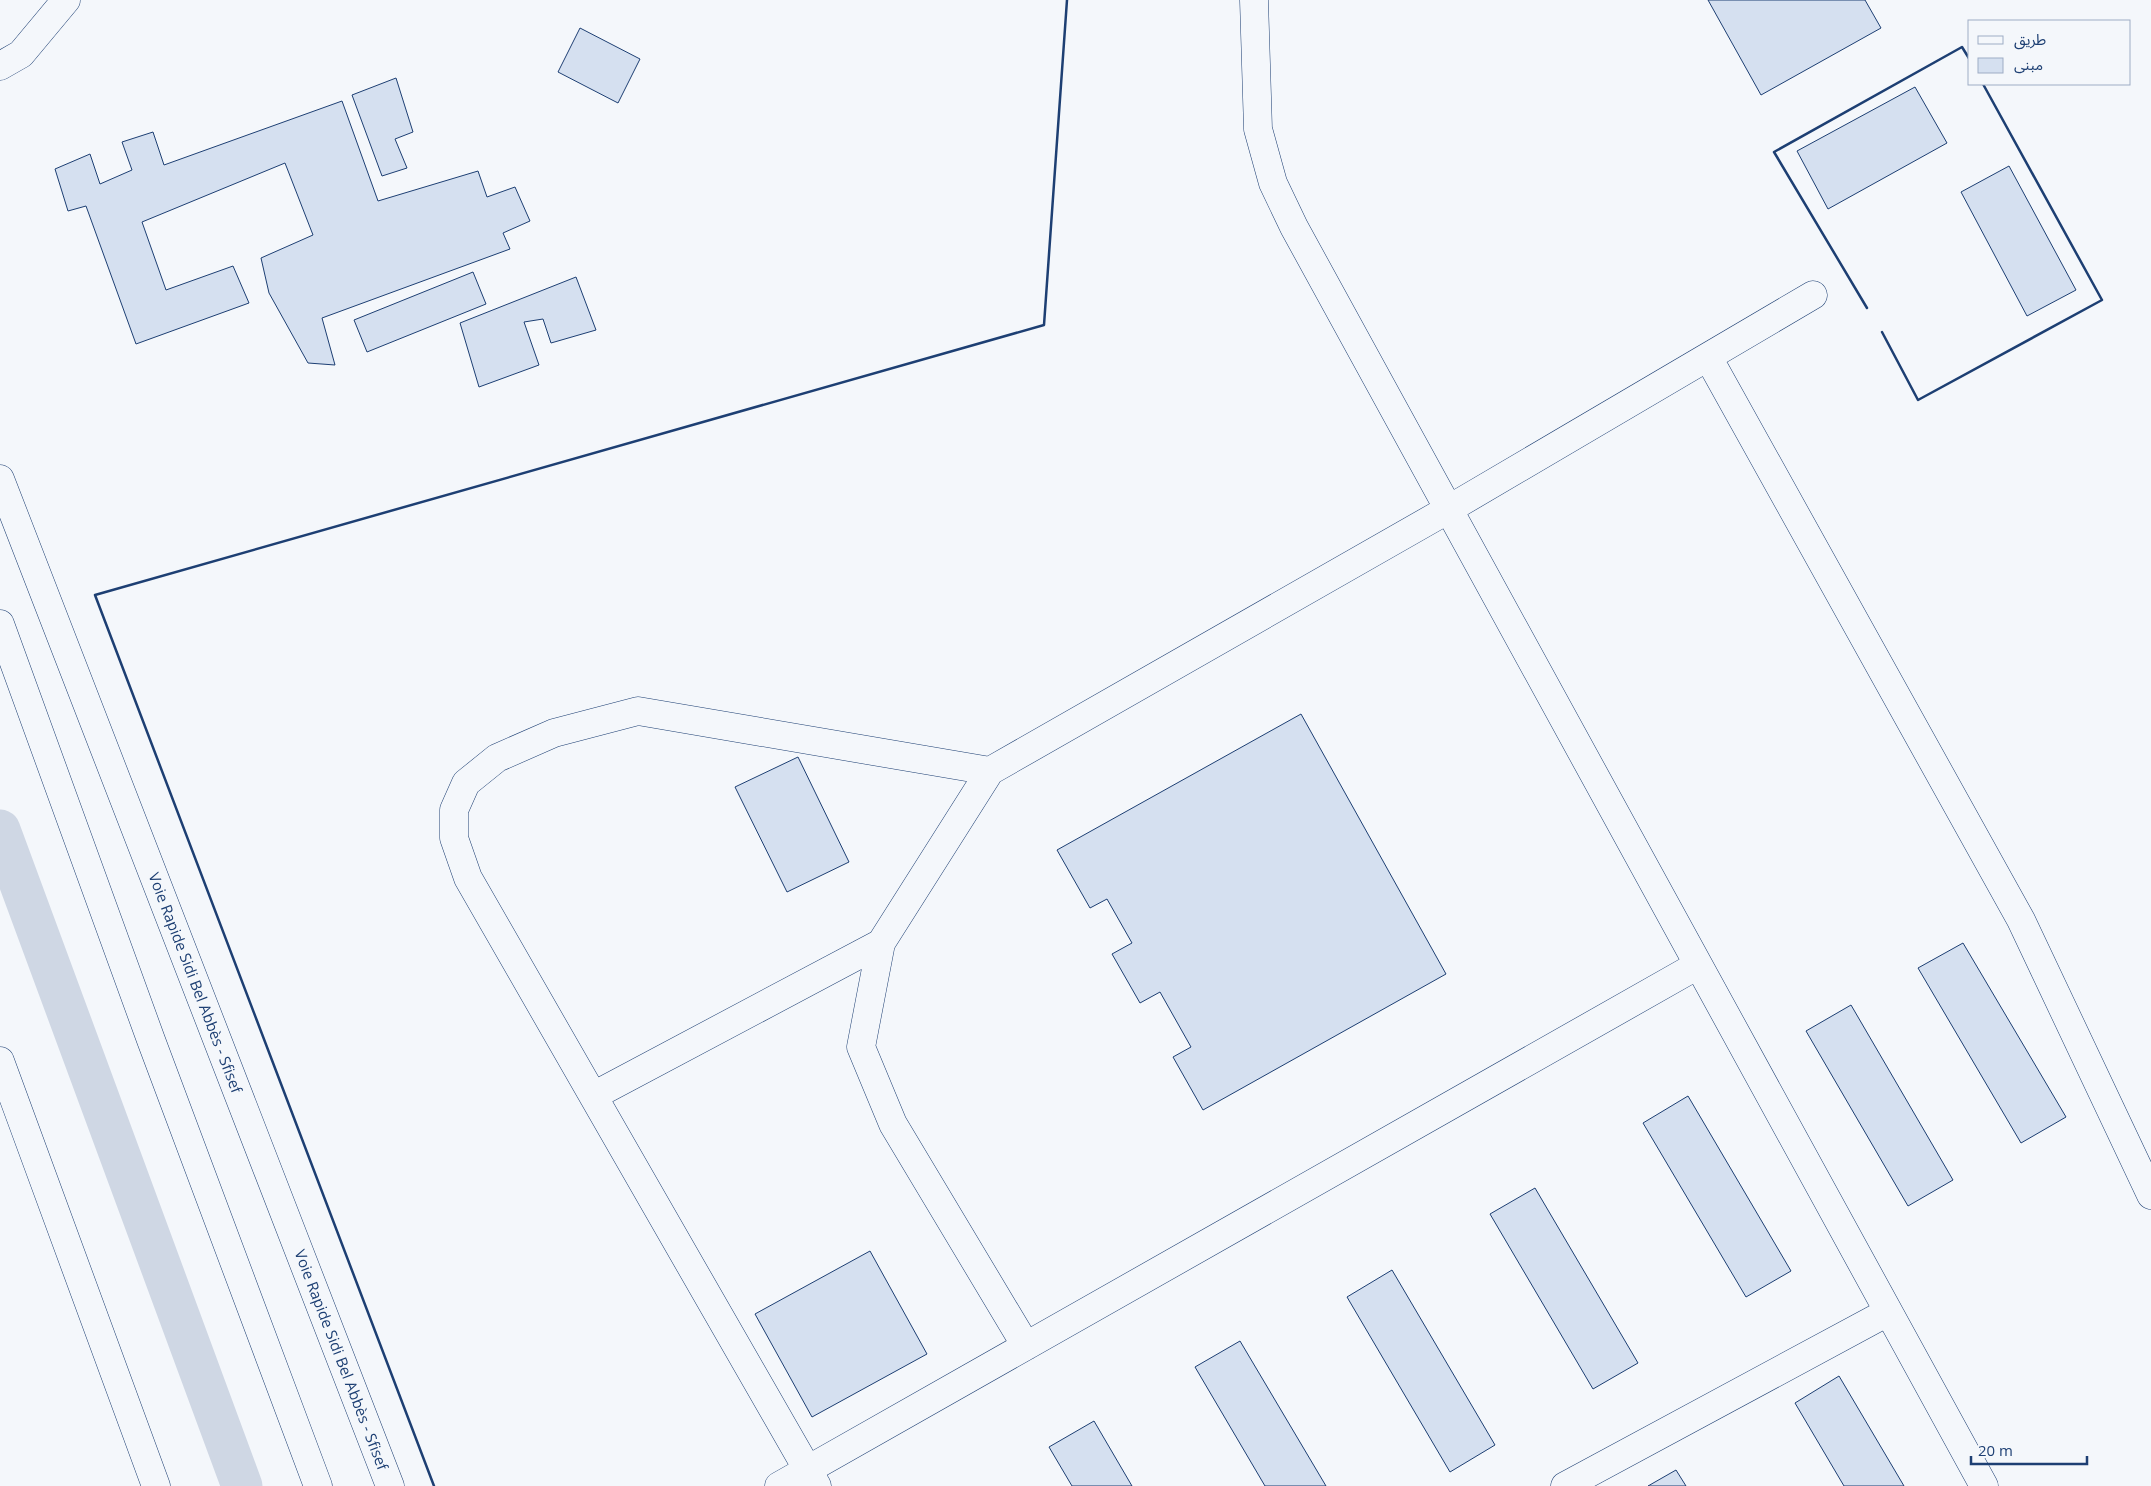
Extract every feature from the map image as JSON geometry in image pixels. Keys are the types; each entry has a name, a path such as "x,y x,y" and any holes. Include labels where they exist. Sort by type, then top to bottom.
{"main road":[{"path":"0,66 21,54 66,0"},
{"path":"1254,0 1258,129 1272,183 1294,227 1984,1486"},
{"path":"1026,1346 893,1124 861,1047 881,943 990,771 1449,508 1813,295"},
{"path":"1708,357 2021,920 2151,1195"},
{"name":"Voie Rapide Sidi Bel Abbès - Sfisef","path":"0,479 390,1486"},
{"path":"0,624 151,1040 318,1486"},
{"path":"812,1478 468,878 454,838 454,810 466,784 497,758 554,733 638,711 990,771"},
{"path":"593,1096 881,943"},
{"path":"780,1486 812,1478 1026,1346 1698,965"},
{"path":"0,1061 156,1486"},
{"path":"1565,1486 1888,1312"}],"building":[{"path":"1708,0 1865,0 1881,28 1761,95"},
{"path":"580,28 640,59 618,103 558,72"},
{"path":"396,78 413,132 395,139 407,168 382,176 352,95"},
{"path":"1915,87 1947,143 1828,209 1797,151"},
{"path":"342,101 378,201 478,171 487,197 515,187 530,221 503,233 510,249 322,318 335,365 308,363 269,293 261,258 313,235 285,163 142,222 166,290 233,266 249,303 136,344 86,206 68,211 55,169 90,154 100,184 132,170 122,142 153,132 164,165"},
{"path":"2009,166 2076,290 2027,316 1961,192"},
{"path":"473,272 486,304 367,352 354,320"},
{"path":"576,277 596,330 551,343 543,319 524,322 539,365 479,387 460,323"},
{"path":"1301,714 1446,974 1203,1110 1173,1057 1191,1047 1160,992 1140,1003 1112,954 1132,943 1107,899 1090,908 1057,850"},
{"path":"798,757 849,862 787,892 735,787"},
{"path":"1963,943 2066,1117 2021,1143 1918,968"},
{"path":"1851,1005 1953,1180 1908,1206 1806,1031"},
{"path":"1688,1096 1791,1271 1746,1297 1643,1123"},
{"path":"1535,1188 1638,1363 1593,1389 1490,1214"},
{"path":"870,1251 927,1354 812,1417 755,1314"},
{"path":"1392,1270 1495,1445 1450,1472 1347,1297"},
{"path":"1240,1341 1326,1486 1265,1486 1195,1367"},
{"path":"1839,1376 1904,1486 1844,1486 1795,1403"},
{"path":"1094,1421 1132,1486 1072,1486 1049,1447"},
{"path":"1676,1470 1686,1486 1648,1486"}],"waterway":[{"path":"0,830 242,1486"}],"wall":[{"path":"434,1486 95,595 1044,325 1067,0"},
{"path":"1867,308 1774,152 1962,47 1968,57"},
{"path":"1882,332 1918,400 2102,300 1984,85"}]}
